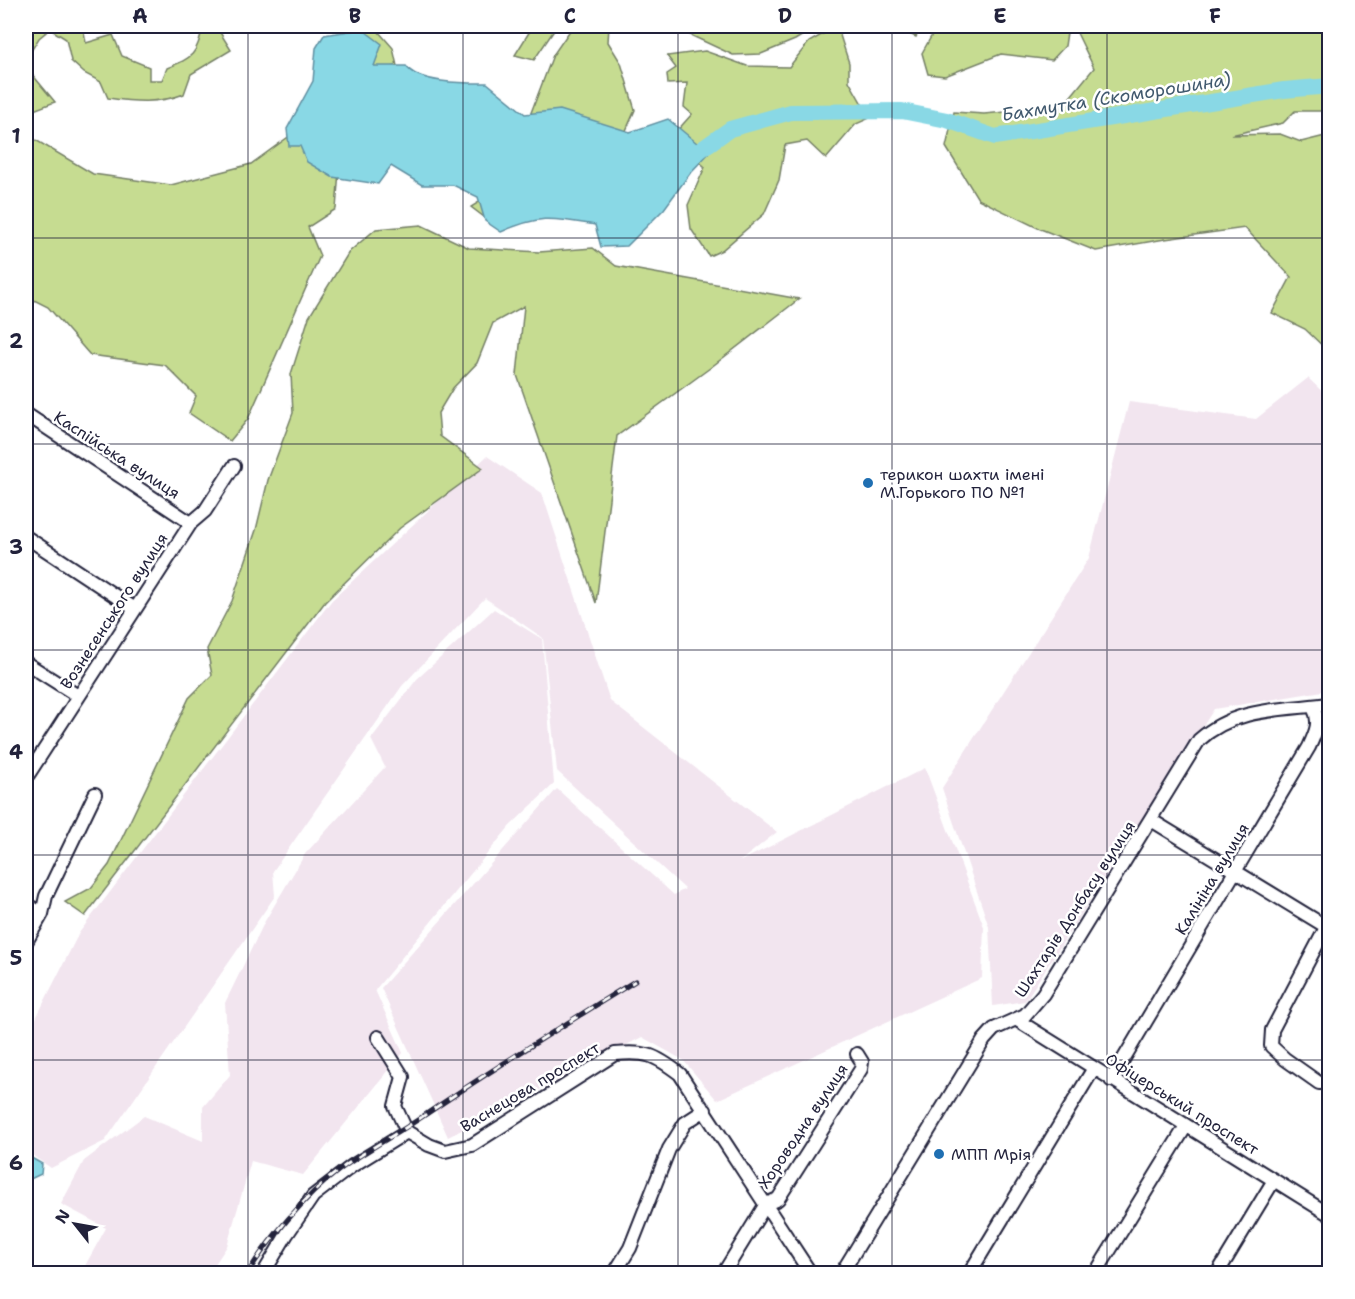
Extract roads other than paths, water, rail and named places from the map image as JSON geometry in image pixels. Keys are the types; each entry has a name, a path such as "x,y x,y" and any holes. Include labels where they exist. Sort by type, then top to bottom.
{"street":[{"name":"Каспійська вулиця","path":"26,414 191,523"},
{"name":"Вознесенського вулиця","path":"26,778 191,523 205,511 234,466"},
{"path":"26,537 135,609"},
{"path":"26,663 78,696"},
{"path":"1313,707 1329,704"},
{"name":"Шахтарів Донбасу вулиця","path":"841,1274 984,1040 994,1029 1025,1015 1042,996 1192,750 1207,733 1224,722 1243,715 1313,707"},
{"name":"Калініна вулиця","path":"1111,1080 1316,732 1317,714 1313,707"},
{"path":"26,942 42,914 46,897 95,794"},
{"path":"1151,820 1235,872 1328,925 1272,1030 1271,1046 1319,1083 1329,1083"},
{"path":"26,904 42,914"},
{"name":"Офіцерський проспект","path":"1017,1020 1329,1215"},
{"path":"263,1274 313,1196 352,1166 407,1132 395,1106 403,1077 378,1037"},
{"name":"Васнецова проспект","path":"407,1132 445,1151 472,1145 615,1054 639,1052 661,1060 680,1074 811,1274"},
{"name":"Хороводна вулиця","path":"723,1274 766,1204 778,1199 861,1069 862,1062 856,1054"},
{"path":"969,1274 1094,1068"},
{"path":"614,1274 630,1248 669,1149 685,1123 705,1110"},
{"path":"1095,1274 1186,1126"},
{"path":"1217,1274 1274,1180"}],"water":[{"path":"362,29 382,44 374,66 406,66 412,72 432,79 487,83 525,114 560,110 630,132 668,119 709,153 691,172 664,209 627,246 601,247 595,225 557,219 527,222 501,232 485,221 478,197 453,185 422,185 391,166 378,184 332,177 307,162 300,146 289,146 287,129 313,81 316,48 324,35"},
{"path":"26,1155 42,1164 41,1174 26,1181"}],"waterway":[{"name":"Бахмутка (Скоморошина)","path":"688,161 730,129 791,112 902,111 947,120 995,137 1284,90 1330,86"}],"railway":[{"path":"247,1274 288,1219 338,1171 635,981"}],"place":[{"name":"терикон шахти імені М.Горького ПО №1","path":"868,483"},
{"name":"МПП Мрія","path":"939,1154"}]}
